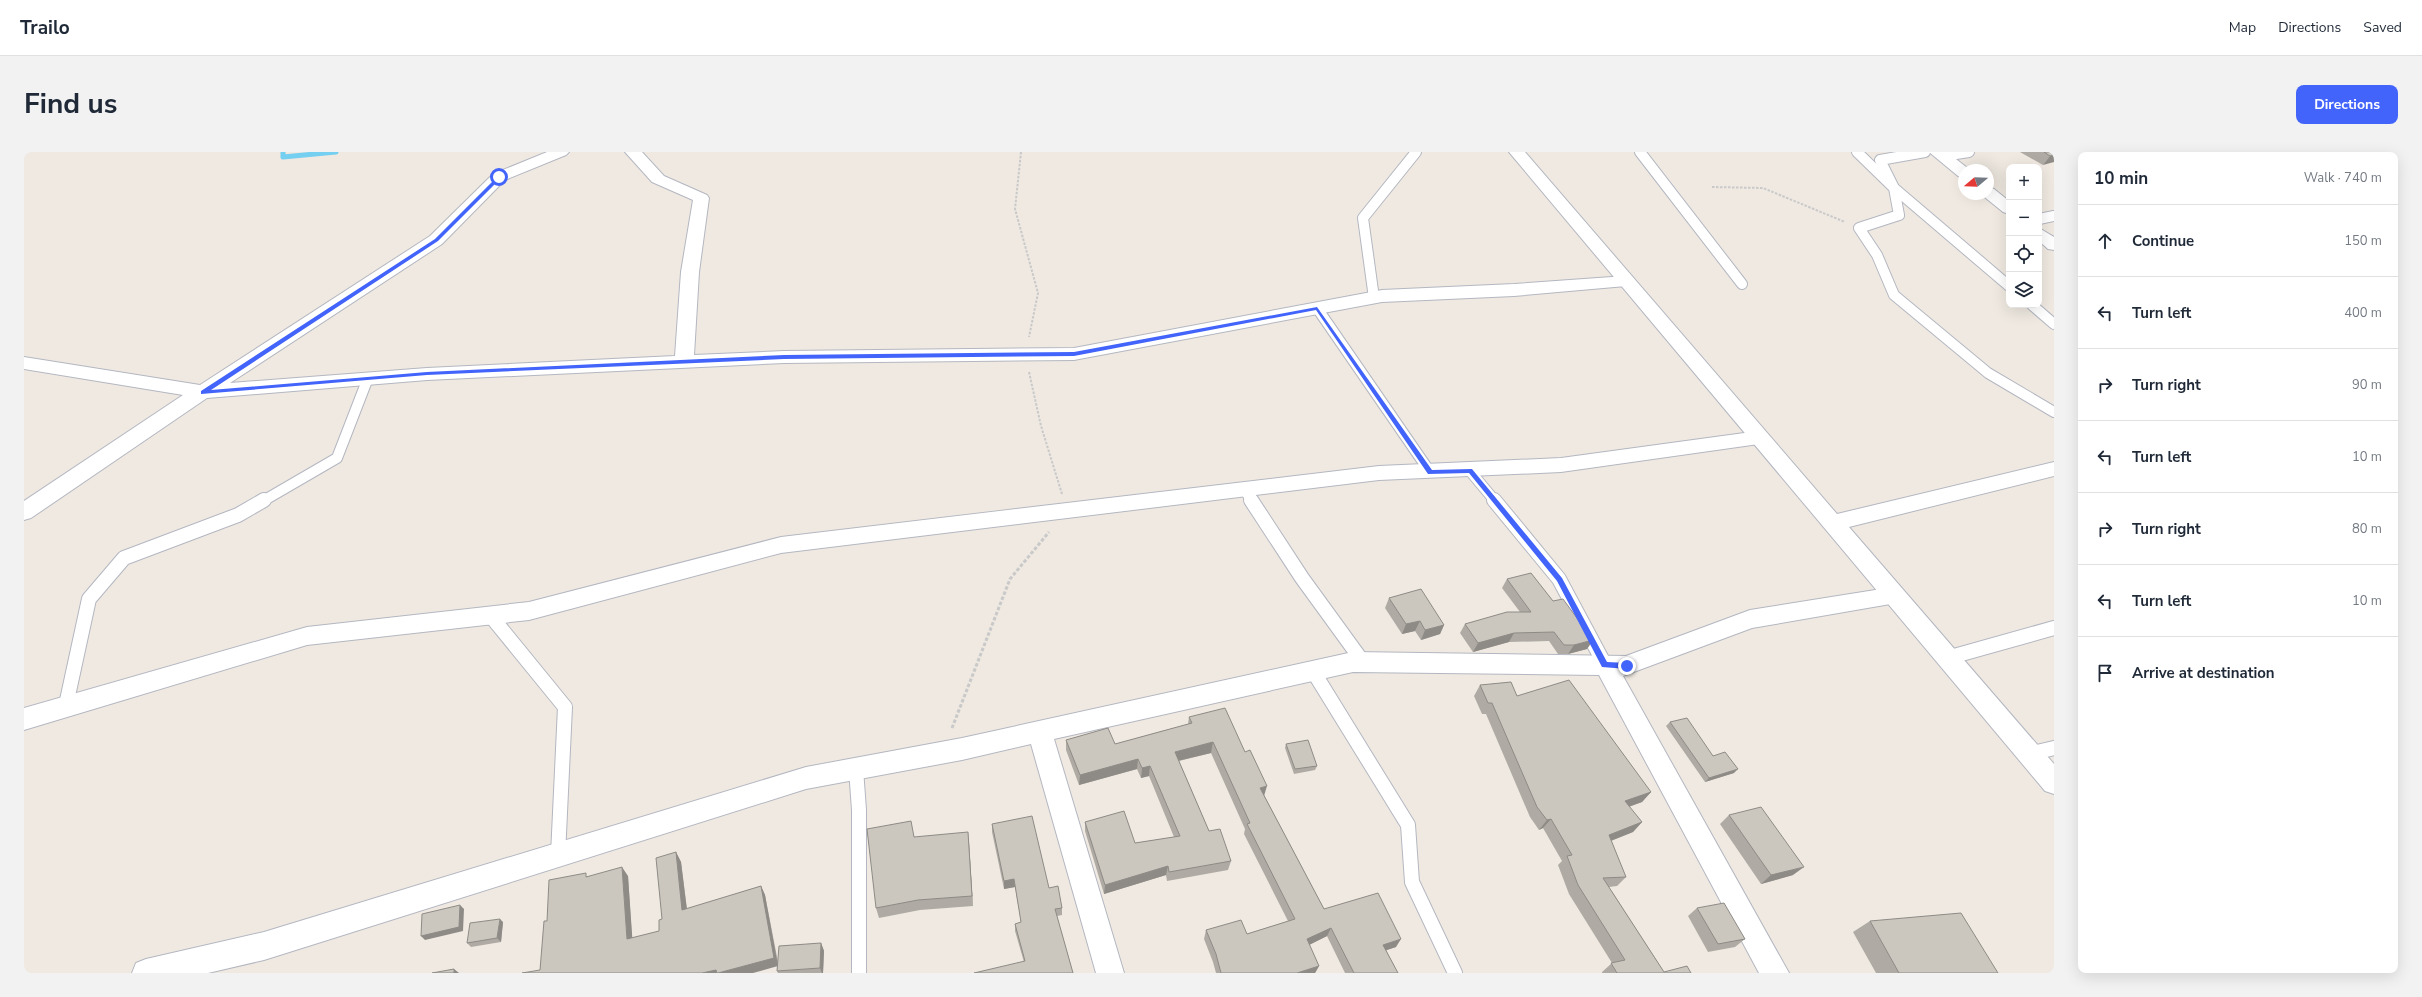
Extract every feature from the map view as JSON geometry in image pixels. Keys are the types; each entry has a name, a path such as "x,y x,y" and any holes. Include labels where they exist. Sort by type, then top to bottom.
{"street":[{"path":"24,512 203,392 436,240 499,177 561,152"},
{"path":"633,152 658,179 701,198 690,272 684,362"},
{"path":"1517,152 2054,783"},
{"path":"1940,154 1958,168"},
{"path":"1994,197 2006,207"},
{"path":"2042,235 2054,245"},
{"path":"24,363 203,392 427,374 784,357 1074,354 1374,298 1626,281"},
{"path":"24,719 66,705 307,636 529,611 781,545 1067,509 1379,474 1470,471 1561,465 1760,438"},
{"path":"1832,523 2054,470"},
{"path":"146,973 264,946 806,778 942,753 1313,671 1363,662 1627,666 1750,619 1894,596"},
{"path":"1605,665 1774,973"},
{"path":"1040,732 1110,973"}],"lane":[{"path":"1374,298 1363,218 1416,152"},
{"path":"1640,152 1742,284"},
{"path":"1857,152 1894,188 2006,283"},
{"path":"1926,152 1880,160 1894,188 1899,215 1859,228 1877,255 1894,295 1988,373 2054,412"},
{"path":"1940,154 1969,152"},
{"path":"2042,218 2054,216"},
{"path":"1317,308 1430,472"},
{"path":"2035,308 2054,324"},
{"path":"66,705 89,599 124,558 238,515 337,458 368,378"},
{"path":"1470,471 1559,580 1605,665"},
{"path":"1244,489 1302,578 1363,662"},
{"path":"490,615 565,707 558,855"},
{"path":"1948,658 2054,628"},
{"path":"1313,671 1408,826 1412,882 1449,957 1455,973"},
{"path":"2029,754 2054,748"},
{"path":"856,769 859,810 858,973"}],"path":[{"path":"942,753 1010,579 1067,509 1041,426 1025,354 1038,294 1015,209 1021,152"},
{"path":"1712,187 1763,188 1859,228"}],"building":[{"path":"2044,152 2054,152 2054,155 2050,156"},
{"path":"1531,573 1553,601 1563,599 1593,640 1574,645 1564,645 1554,632 1514,633 1478,643 1465,624 1507,612 1531,612 1507,579"},
{"path":"1421,589 1444,625 1425,630 1420,621 1406,624 1389,598"},
{"path":"1569,680 1651,792 1625,801 1642,822 1609,835 1626,877 1603,878 1664,972 1687,966 1691,973 1617,973 1611,963 1625,960 1578,885 1567,856 1572,855 1551,819 1547,820 1537,807 1492,703 1488,703 1480,685 1511,682 1517,696"},
{"path":"1225,708 1245,752 1250,750 1267,786 1260,788 1324,909 1378,893 1401,939 1383,945 1398,973 1354,973 1331,928 1307,939 1319,966 1297,973 1221,973 1216,954 1206,930 1241,920 1247,934 1295,919 1247,824 1250,823 1213,742 1175,752 1209,831 1220,829 1231,861 1169,872 1168,866 1105,885 1085,822 1124,811 1135,843 1180,836 1150,766 1142,768 1138,759 1080,775 1066,740 1108,728 1115,744 1192,723 1189,717"},
{"path":"1687,718 1713,756 1725,752 1738,769 1709,778 1670,722"},
{"path":"1308,740 1317,766 1295,769 1286,744"},
{"path":"1761,807 1804,867 1771,875 1729,815"},
{"path":"1032,816 1049,888 1058,886 1062,908 1055,909 1073,973 974,973 1025,961 1015,924 1021,922 1014,879 1004,881 992,824"},
{"path":"911,821 914,837 968,832 972,896 918,900 876,908 867,829"},
{"path":"676,852 682,910 761,886 774,958 718,973 716,970 702,973 522,973 540,970 544,921 547,921 549,880 586,873 586,877 622,867 627,939 659,931 659,920 662,919 656,858"},
{"path":"1724,903 1745,939 1718,944 1697,908"},
{"path":"460,905 459,927 421,936 422,914"},
{"path":"1961,913 1998,973 1899,973 1870,921"},
{"path":"500,919 497,938 467,943 470,923"},
{"path":"821,943 820,968 777,971 779,946"},
{"path":"454,969 454,973 432,973"}],"waterway":[{"path":"283,152 283,157 336,152"}],"route":[{"path":"499,177 436,240 203,392 427,374 784,357 1074,354 1317,308 1430,472 1470,471 1559,580 1605,665 1627,666"}]}
